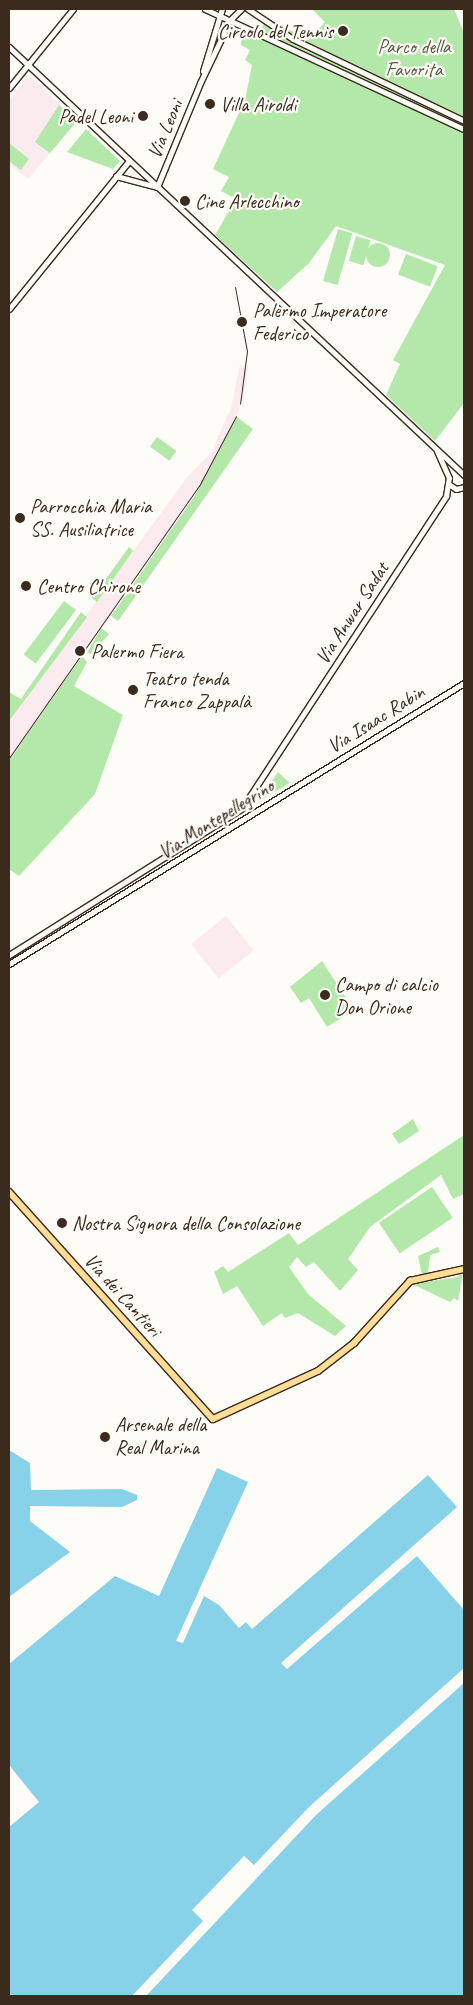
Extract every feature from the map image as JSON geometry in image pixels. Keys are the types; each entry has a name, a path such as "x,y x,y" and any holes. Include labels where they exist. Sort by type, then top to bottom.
{"main road":[{"name":"Via dei Cantieri","path":"9,1192 213,1419 318,1371 354,1343 410,1281 464,1269"}],"street":[{"path":"9,88 73,9"},
{"name":"Via Leoni","path":"157,187 227,20 241,9"},
{"path":"248,9 293,39 464,121"},
{"path":"207,10 221,11"},
{"path":"207,10 217,22"},
{"path":"221,11 227,20"},
{"path":"221,11 227,20 464,129"},
{"name":"Via Leoni","path":"200,83 221,11"},
{"path":"9,47 463,474"},
{"path":"9,309 129,161"},
{"path":"116,176 157,187"},
{"path":"437,451 450,478 450,485 463,488"},
{"path":"450,478 463,474"},
{"name":"Via Anwar Sadat","path":"239,811 450,485"},
{"name":"Via Isaac Rabin","path":"304,782 464,683"},
{"name":"Via Montepellegrino","path":"9,964 304,782"},
{"name":"Via Montepellegrino","path":"9,955 239,811"},
{"name":"Via Montepellegrino","path":"140,874 144,881"}],"shaded area":[{"path":"29,75 77,121 28,179 9,164 9,100"},
{"path":"240,365 248,366 244,395 224,449 9,762 9,721 188,476 211,453 231,408"},
{"path":"226,916 254,950 219,979 191,944"}],"green space":[{"name":"Parco della Favorita","path":"312,9 454,9 464,33 464,403 435,441 386,395 400,364 393,360 445,265 336,226 309,263 277,292 215,235 236,199 221,191 229,177 213,169 245,100 252,65 245,60 250,50 241,45 242,25 259,33 267,18 308,40 325,22"},
{"path":"59,105 77,121 50,153 35,142"},
{"path":"86,129 120,161 113,169 67,152"},
{"path":"9,143 29,159 21,170 9,161"},
{"path":"338,229 352,233 338,285 323,281"},
{"path":"356,236 370,240 363,265 349,261"},
{"path":"378,243 387,246 390,255 387,264 378,267 369,264 366,255 369,246"},
{"path":"406,254 438,266 430,287 398,275"},
{"path":"237,417 253,429 118,621 111,616 194,497"},
{"path":"157,437 176,451 169,461 150,447"},
{"path":"129,547 133,551 97,602 92,598"},
{"path":"64,601 76,610 36,664 24,655"},
{"path":"81,612 87,617 9,721 9,692 21,699"},
{"path":"101,628 109,634 92,654 87,653"},
{"path":"82,656 87,662 74,686 123,715 95,794 19,876 9,869 9,761"},
{"path":"278,772 290,783 259,801 261,797"},
{"name":"Campo di calcio Don Orione","path":"322,961 354,1010 327,1027 309,998 301,1003 290,987"},
{"path":"413,1119 419,1131 399,1144 392,1134"},
{"path":"464,1135 464,1194 453,1199 441,1175 370,1227 348,1259 358,1270 340,1291 314,1262 306,1267 297,1257 289,1267 308,1294 346,1326 335,1336 298,1313 285,1318 282,1313 263,1326 237,1286 223,1294 214,1272 223,1266 228,1272 289,1233 298,1245"},
{"path":"432,1187 453,1218 400,1253 379,1223"},
{"path":"438,1247 440,1252 430,1255 428,1273 422,1275 418,1256"},
{"path":"463,1272 458,1301 454,1298 450,1302 412,1284 457,1277"}],"water":[{"path":"9,1450 30,1463 31,1490 122,1489 137,1495 137,1500 122,1507 30,1506 30,1521 70,1552 9,1597"},
{"path":"217,1468 248,1482 176,1641 183,1643 204,1596 219,1605 239,1628 246,1622 252,1629 428,1475 457,1507 281,1663 287,1669 417,1556 464,1610 464,1668 309,1807 254,1865 244,1856 192,1910 203,1921 132,1996 9,1996 9,1827 39,1802 9,1765 9,1664 115,1576 159,1596"},
{"path":"464,1683 464,1996 146,1996 316,1815"}],"railway":[{"path":"235,287 247,351 240,404"},
{"path":"9,758 199,486 236,416"}],"place":[{"name":"Circolo del Tennis","path":"343,31"},
{"name":"Villa Airoldi","path":"210,104"},
{"name":"Padel Leoni","path":"143,116"},
{"name":"Cine Arlecchino","path":"185,201"},
{"name":"Palermo Imperatore Federico","path":"242,322"},
{"name":"Parrocchia Maria SS. Ausiliatrice","path":"20,518"},
{"name":"Centro Chirone","path":"26,586"},
{"name":"Palermo Fiera","path":"80,651"},
{"name":"Teatro tenda Franco Zappalà","path":"133,690"},
{"name":"Campo di calcio Don Orione","path":"325,995"},
{"name":"Nostra Signora della Consolazione","path":"62,1223"},
{"name":"Arsenale della Real Marina","path":"105,1437"}]}
